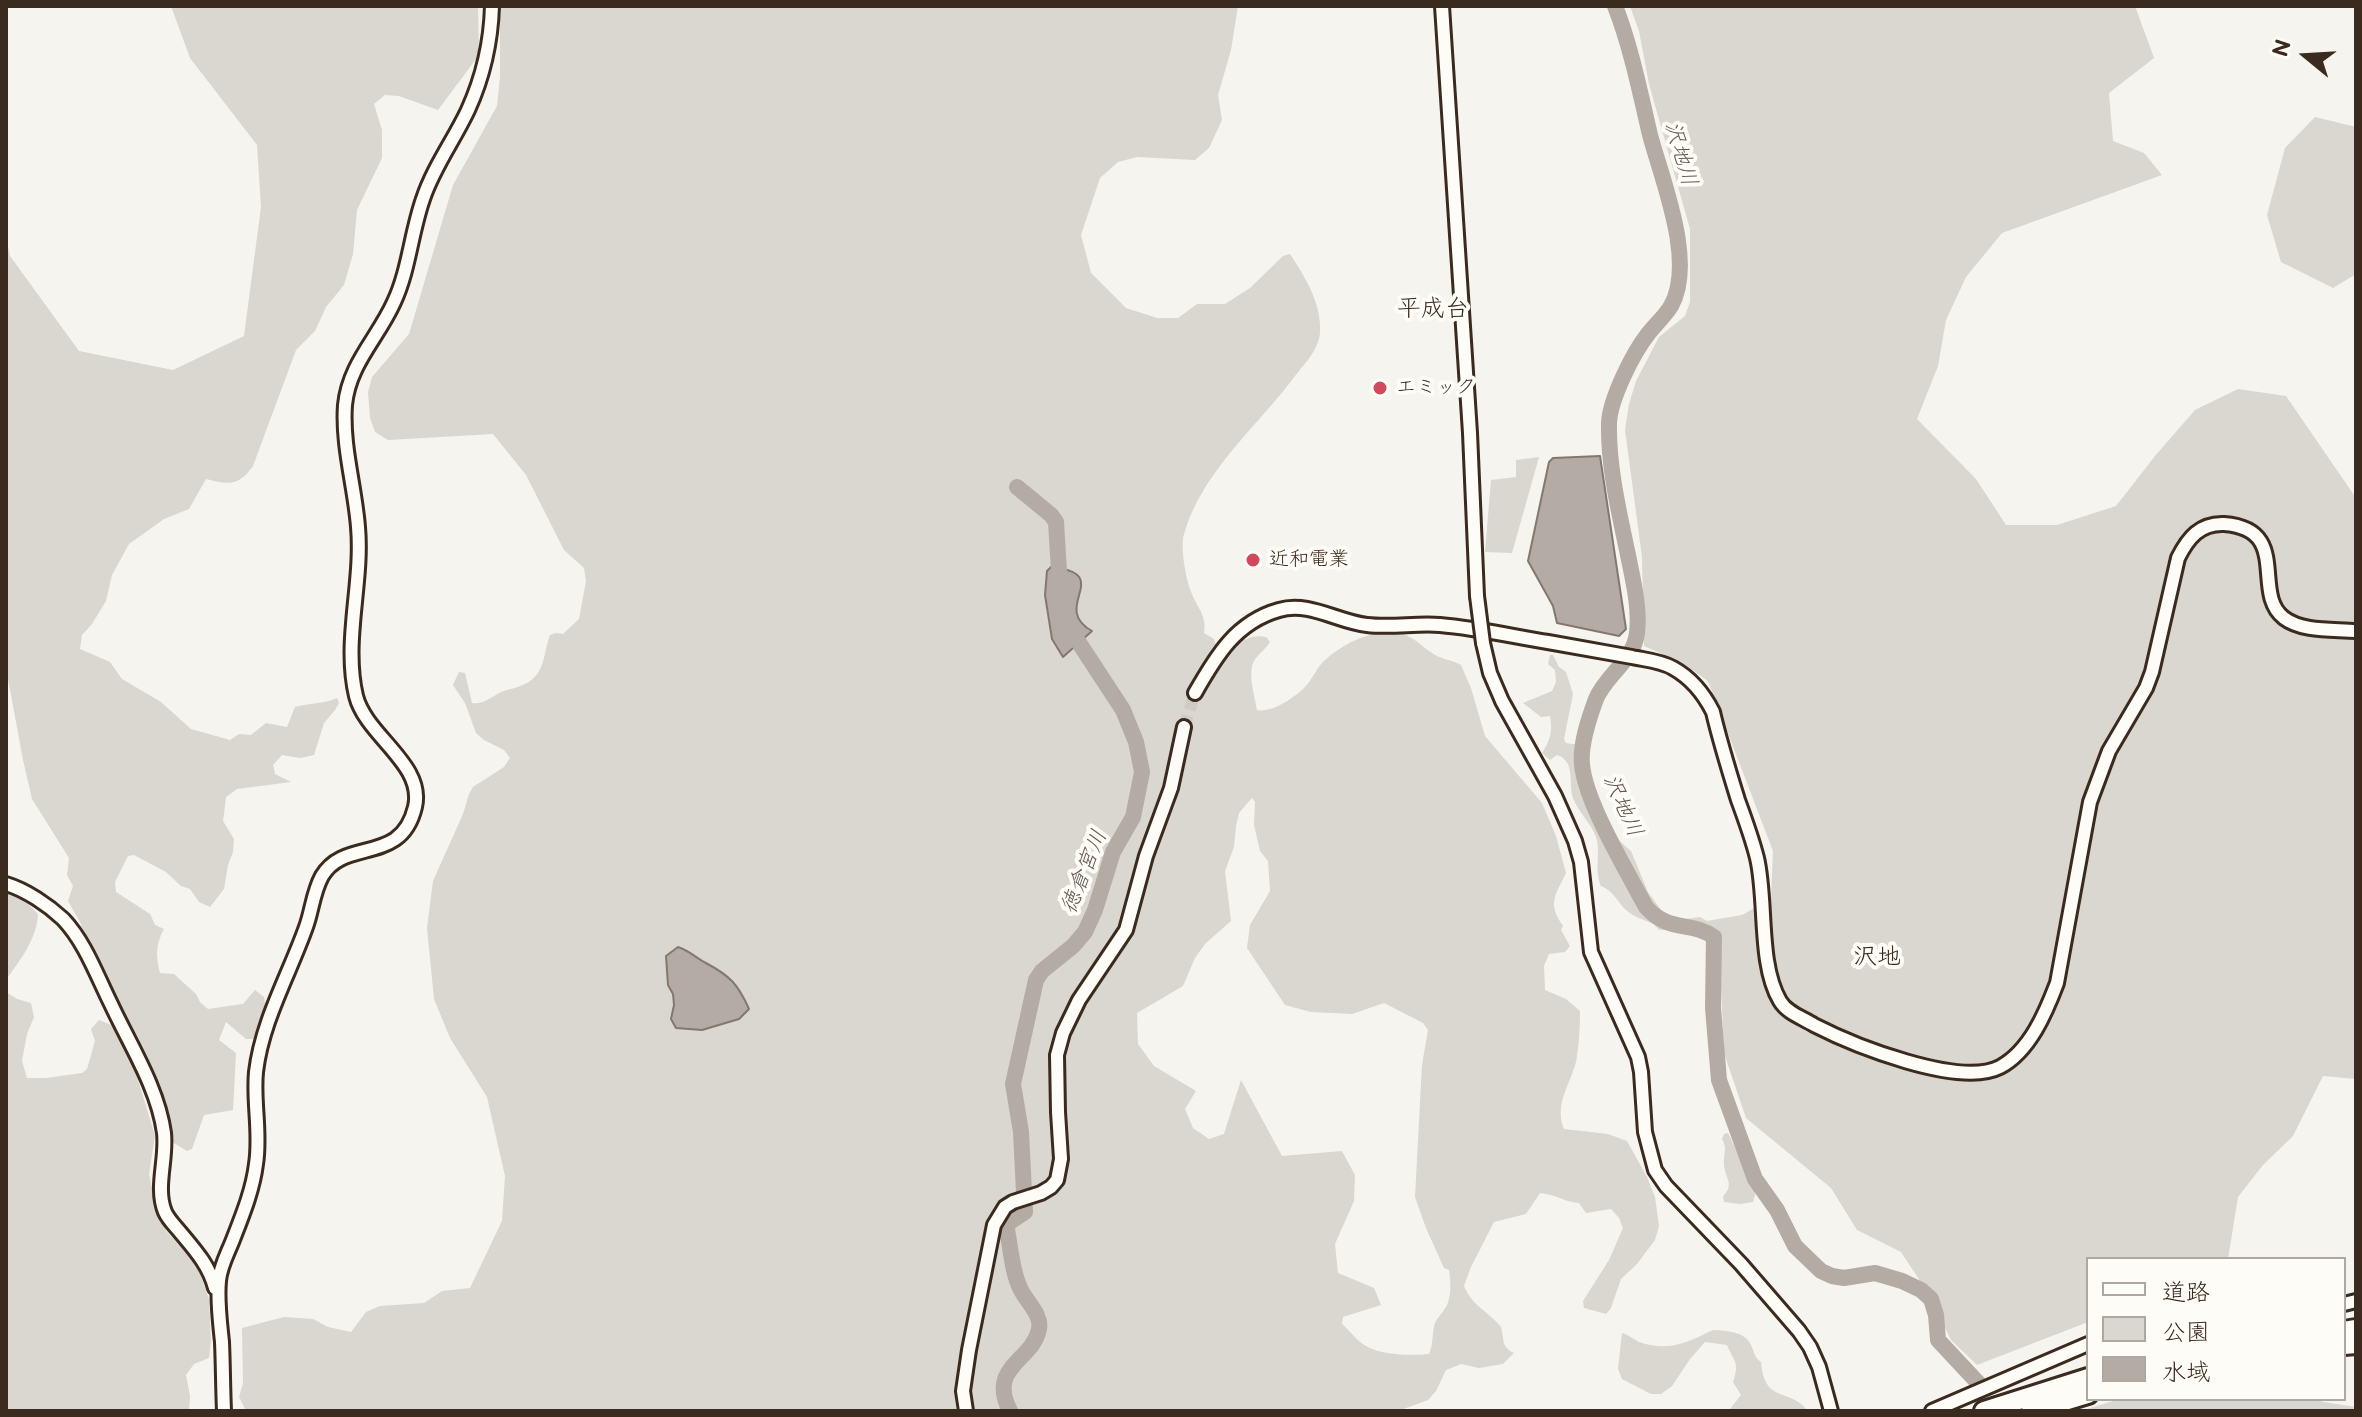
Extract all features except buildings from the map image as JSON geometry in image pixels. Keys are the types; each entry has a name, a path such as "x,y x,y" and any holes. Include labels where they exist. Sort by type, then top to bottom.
{"highway":[{"path":"1984,1411 2086,1379"},
{"path":"2031,1411 2086,1395"}],"street":[{"path":"224,1411 219,1278 244,1209 257,1161 255,1077 267,1024 309,919 323,874 344,856 388,845 408,824 415,809 413,779 370,725 358,701 352,675 358,528 345,411 346,394 353,371 394,303 424,196 469,108 489,47 492,6"},
{"path":"1442,6 1470,433 1477,596 1490,673 1502,701 1555,796 1575,841 1581,862 1591,952 1638,1057 1645,1132 1655,1170 1666,1186 1733,1255 1799,1331 1819,1367 1831,1411"},
{"path":"1195,693 1216,656 1235,635 1265,614 1283,609 1303,608 1354,624 1400,627 1440,625 1585,648 1670,666 1683,674 1700,692 1713,712 1757,857 1772,984 1785,1009 1842,1039 1887,1055 1949,1071 1987,1071 1999,1068 2022,1048 2047,1009 2057,983 2090,802 2109,751 2152,672 2178,558 2186,543 2199,529 2211,525 2234,526 2247,531 2257,537 2267,554 2270,596 2282,617 2309,627 2356,631"},
{"path":"966,1411 963,1391 969,1350 994,1225 1005,1207 1041,1193 1057,1180 1061,1159 1057,1055 1063,1033 1079,1000 1126,930 1146,856 1171,788 1184,727"},
{"path":"6,884 40,902 63,920 82,945 161,1114 165,1137 162,1181 165,1213 211,1272 219,1306"},
{"path":"1932,1411 2086,1345"}],"green space":[{"path":"171,6 478,6 479,55 438,110 399,96 385,95 374,104 382,130 382,158 357,210 353,254 344,285 326,307 315,331 296,350 253,466 233,482 206,479 189,509 164,519 129,544 112,575 106,601 82,635 80,649 110,662 122,679 161,702 191,729 230,740 239,734 251,735 266,723 287,727 295,707 337,698 339,703 324,723 314,755 300,758 282,755 273,765 275,774 291,782 237,789 226,797 223,821 234,839 233,852 224,889 210,907 199,902 190,889 181,886 166,872 134,855 128,856 115,882 116,892 150,914 155,925 164,929 157,951 160,973 174,974 208,1009 243,1004 255,990 264,997 266,1009 256,1039 246,1039 226,1022 219,1040 236,1053 233,1110 204,1115 192,1149 187,1151 172,1142 162,1090 132,1038 68,901 73,886 67,875 69,858 32,799 6,668 6,237 10,256 79,351 173,370 244,336 261,207 257,145 190,58"},
{"path":"500,6 1238,6 1231,50 1218,95 1222,120 1209,148 1195,160 1137,157 1118,162 1100,178 1081,235 1091,273 1126,308 1157,318 1178,318 1197,304 1225,304 1250,288 1283,256 1290,254 1307,281 1320,322 1316,346 1292,380 1230,452 1203,491 1184,534 1183,556 1188,581 1203,617 1204,633 1214,639 1216,645 1209,656 1219,665 1245,640 1266,637 1270,642 1254,661 1251,674 1257,710 1276,707 1295,696 1323,662 1338,650 1375,634 1395,632 1406,635 1435,655 1461,665 1485,736 1542,803 1556,836 1566,873 1554,905 1563,926 1561,930 1570,946 1565,952 1549,954 1544,966 1545,990 1566,999 1580,1011 1576,1062 1562,1103 1564,1129 1608,1134 1627,1141 1655,1197 1659,1226 1655,1240 1621,1279 1606,1314 1584,1308 1583,1301 1609,1260 1623,1228 1619,1218 1611,1209 1586,1213 1579,1203 1540,1193 1526,1214 1494,1222 1464,1286 1476,1304 1501,1327 1505,1345 1514,1353 1503,1364 1479,1368 1461,1364 1446,1370 1428,1400 1398,1411 246,1411 239,1397 243,1383 242,1328 284,1317 313,1319 328,1327 351,1332 366,1312 380,1306 424,1303 442,1291 470,1288 502,1221 505,1176 487,1097 450,1038 434,999 427,928 433,881 469,794 473,787 504,767 510,758 504,750 476,733 465,703 453,685 459,672 465,673 472,703 476,703 532,680 543,662 550,635 563,634 579,619 586,581 584,568 564,550 526,475 493,434 388,440 375,432 370,418 368,392 372,377 409,334 453,185 497,106","holes":["1252,798 1255,802 1254,825 1260,851 1268,861 1270,891 1250,925 1247,948 1285,1005 1311,1012 1352,1014 1384,1003 1423,1023 1428,1030 1422,1065 1415,1197 1444,1268 1449,1270 1450,1285 1447,1306 1435,1325 1429,1354 1397,1354 1372,1349 1342,1324 1343,1317 1381,1305 1374,1288 1338,1273 1335,1244 1354,1201 1355,1175 1342,1151 1282,1156 1241,1080 1224,1134 1209,1139 1193,1128 1185,1109 1196,1091 1154,1066 1138,1044 1137,1013 1183,986 1205,944 1231,921 1225,871 1234,847 1239,813"]},
{"path":"1630,6 2135,6 2154,58 2109,93 2113,141 2144,153 2162,175 2002,233 1966,277 1946,320 1938,366 1917,419 1976,479 2006,525 2057,525 2116,506 2195,410 2238,389 2286,396 2356,498 2356,1079 2323,1076 2293,1136 2263,1165 2238,1197 2228,1257 2086,1257 2086,1323 1977,1365 1951,1340 1930,1296 1901,1252 1857,1230 1831,1188 1746,1118 1724,1053 1721,941 1714,930 1685,922 1686,919 1700,917 1707,921 1742,915 1771,899 1773,851 1708,681 1681,662 1644,646 1642,557 1625,430 1636,381 1659,337 1685,316 1690,302 1690,229 1649,84 1639,31"},
{"path":"2315,117 2356,127 2356,274 2333,288 2281,262 2267,215 2285,148"},
{"path":"1539,457 1512,553 1485,552 1491,480 1516,477 1516,460"},
{"path":"1550,655 1566,672 1573,694 1564,739 1566,743 1579,745 1581,783 1592,806 1616,838 1631,851 1648,892 1664,914 1675,920 1674,930 1659,930 1634,916 1601,886 1596,837 1573,798 1567,762 1557,755 1550,760 1542,753 1550,736 1550,716 1541,717 1523,703 1552,691 1556,682 1555,670 1548,664"},
{"path":"6,889 16,892 38,914 31,941 6,980"},
{"path":"6,992 31,1003 34,1017 22,1061 27,1078 82,1073 87,1069 95,1041 91,1029 99,1020 114,1026 136,1073 155,1136 149,1174 157,1212 167,1232 197,1265 209,1299 209,1358 194,1364 186,1375 189,1411 6,1411"},
{"path":"1728,1133 1756,1191 1753,1202 1724,1202 1723,1196 1729,1185 1722,1139"},
{"path":"1713,1330 1735,1333 1748,1340 1772,1390 1800,1403 1808,1411 1724,1411 1730,1409 1741,1395 1733,1382 1736,1366 1727,1345 1705,1342 1672,1386 1661,1394 1651,1394 1622,1379 1618,1369 1622,1333 1639,1342 1668,1346"},
{"path":"2113,1401 2321,1401 2356,1407 2356,1411 2080,1411"}],"water":[{"path":"1600,456 1626,629 1619,636 1557,623 1553,606 1528,561 1549,462 1553,458"},
{"path":"1051,567 1070,571 1079,577 1077,612 1081,622 1092,631 1063,657 1052,639 1045,595 1047,571"},
{"path":"678,947 732,982 749,1009 739,1019 702,1030 676,1028 671,1019 674,1005 668,985 666,956"}],"waterway":[{"name":"沢地川","path":"1615,6 1669,197 1679,244 1680,267 1678,288 1671,306 1636,353 1610,413 1612,472 1634,584 1638,623 1631,651 1596,699 1582,748 1585,780 1608,836 1646,907 1672,924 1697,929 1714,937 1713,1008 1719,1080 1755,1179 1777,1210 1795,1246 1821,1271 1832,1276 1844,1278 1875,1273 1921,1290 1931,1299 1938,1340 1980,1385"},
{"name":"徳倉宮川","path":"1017,487 1056,522 1060,587"},
{"name":"徳倉宮川","path":"1010,1411 1004,1396 1007,1374 1029,1349 1039,1329 1036,1314 1018,1283 1007,1230 1008,1223 1025,1212 1021,1132 1013,1084 1036,980 1085,932 1113,852 1133,817 1142,772 1136,742 1123,710 1068,626"}],"tunnel":[{"path":"1184,727 1195,693"}],"place":[{"name":"エミック","path":"1380,388"},
{"name":"近和電業","path":"1253,560"}],"district":[{"name":"平成台","path":"1433,310"},
{"name":"沢地","path":"1877,958"}]}
